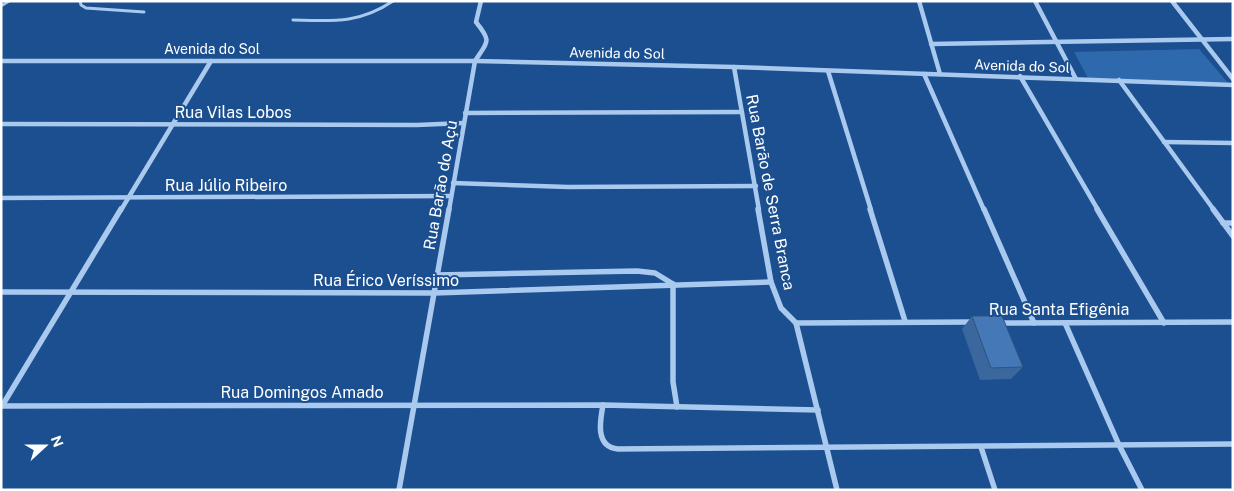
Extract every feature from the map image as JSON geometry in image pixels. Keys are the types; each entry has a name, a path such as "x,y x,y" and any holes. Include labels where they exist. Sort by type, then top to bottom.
{"street":[{"path":"474,61 487,42 486,36 476,22 477,11 481,1"},
{"path":"919,1 940,74"},
{"path":"1035,1 1076,78"},
{"path":"1172,1 1233,79"},
{"path":"932,44 1233,39"},
{"path":"2,406 211,60"},
{"name":"Avenida do Sol","path":"1,61 474,61 1020,76 1233,85"},
{"name":"Rua Barão do Açu","path":"399,490 474,61"},
{"name":"Rua Barão de Serra Branca","path":"734,67 772,282 781,308 796,323 837,490"},
{"path":"828,71 905,321"},
{"path":"924,74 1034,323"},
{"path":"1020,76 1164,323"},
{"path":"1119,80 1233,236"},
{"path":"465,113 742,112"},
{"name":"Rua Vilas Lobos","path":"1,124 417,125 464,123"},
{"path":"1164,142 1233,143"},
{"path":"453,183 568,186 756,186"},
{"name":"Rua Júlio Ribeiro","path":"1,198 127,199 451,196"},
{"path":"1223,223 1233,223"},
{"path":"438,275 637,271 655,273 673,284 673,382 677,407"},
{"name":"Rua Érico Veríssimo","path":"1,292 434,293 772,282"},
{"name":"Rua Santa Efigênia","path":"796,323 984,322"},
{"name":"Rua Santa Efigênia","path":"994,323 1233,322"},
{"path":"1065,323 1119,445 1142,490"},
{"path":"603,405 600,430 604,440 612,448 1233,444"},
{"name":"Rua Domingos Amado","path":"2,406 603,405 818,410"},
{"path":"981,447 995,490"}],"lane":[{"path":"1,6 9,1"},
{"path":"80,1 80,5 86,8 144,12"},
{"path":"293,20 339,22 360,19 374,14 393,1"}],"shaded area":[{"path":"1199,49 1228,83 1088,78 1074,52"}],"building":[{"path":"972,316 1002,316 1023,367 991,368"}]}
